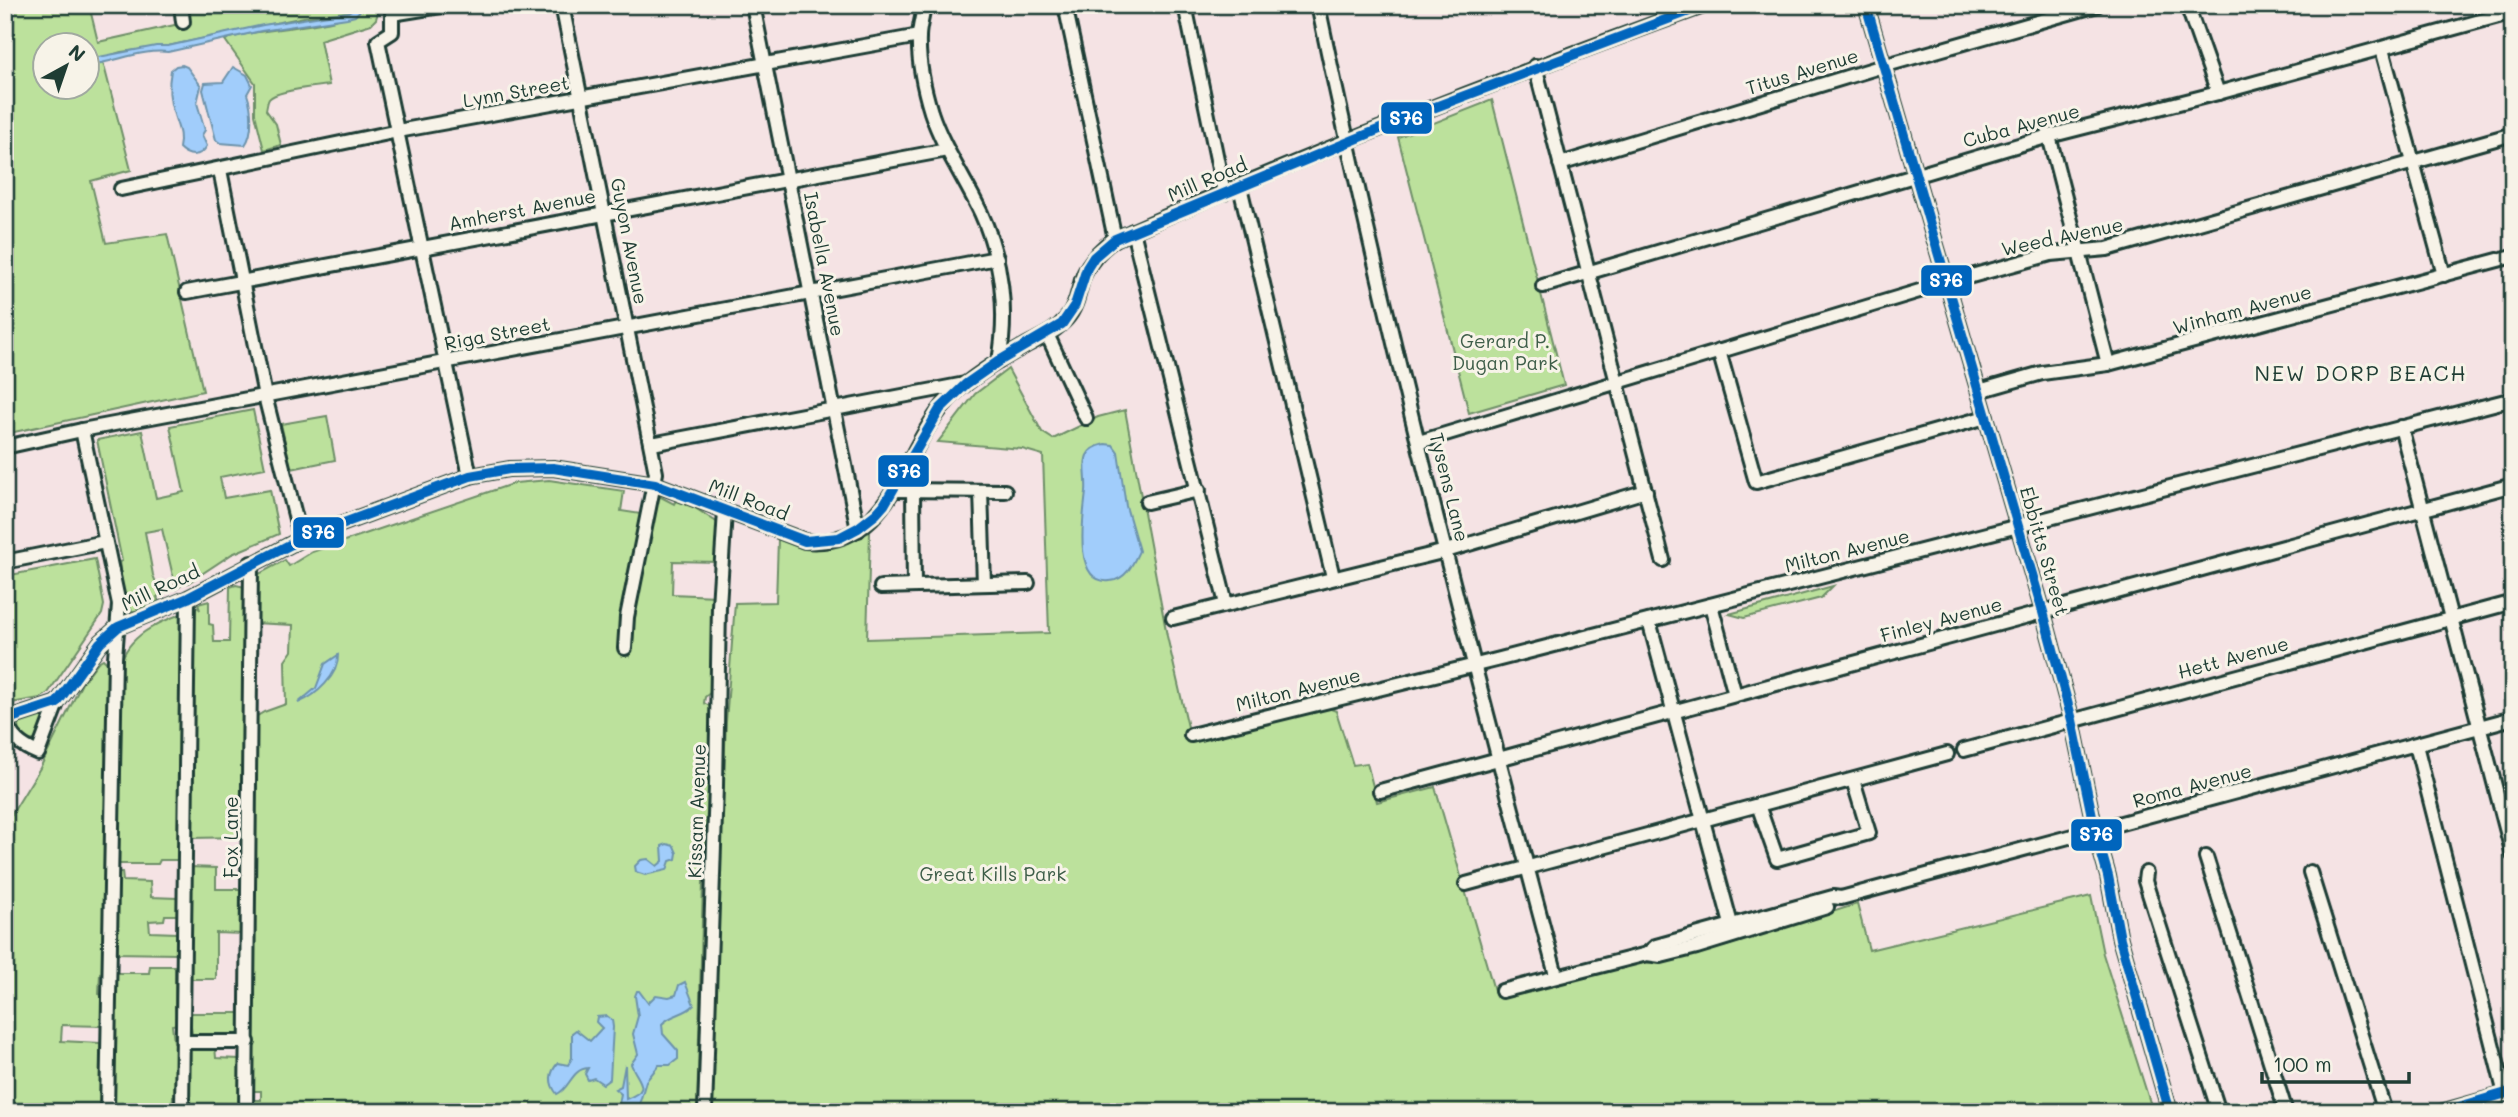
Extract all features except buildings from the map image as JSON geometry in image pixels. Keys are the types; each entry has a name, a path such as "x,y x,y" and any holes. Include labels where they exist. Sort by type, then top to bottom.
{"street":[{"path":"181,5 184,22"},
{"path":"447,5 392,14 392,32 378,41 470,476"},
{"name":"Guyon Avenue","path":"562,5 652,444 655,484 627,617 625,648"},
{"name":"Isabella Avenue","path":"753,5 858,530"},
{"path":"924,5 919,36 925,88 931,111 947,150 982,214 997,258 1004,313 999,361"},
{"path":"1065,5 1115,239"},
{"path":"1185,5 1224,193"},
{"name":"Tysens Lane","path":"1318,5 1347,141 1419,442 1498,759 1556,975"},
{"name":"Mill Road","path":"5,720 15,739 38,753 57,703 100,643 118,627 188,597 301,539 470,476 520,468 553,468 655,484 805,541 841,539 858,530 874,516 894,490 940,409 966,384 999,361 1047,334 1069,315 1087,268 1099,251 1115,239 1347,141 1535,66 1706,5"},
{"name":"Ebbitts Street","path":"1866,5 2043,612 2072,720 2120,939 2170,1112"},
{"name":"Titus Avenue","path":"1560,163 2097,5"},
{"path":"2187,5 2218,93"},
{"name":"Cuba Avenue","path":"1543,286 1914,174 2513,12"},
{"name":"Lynn Street","path":"121,189 398,131 919,36"},
{"path":"2382,49 2444,275"},
{"path":"1535,66 1663,560"},
{"name":"Weed Avenue","path":"1419,442 1946,283 2050,254 2107,249 2513,134"},
{"path":"2049,136 2108,364"},
{"name":"Amherst Avenue","path":"187,292 947,150"},
{"path":"220,170 265,396 301,539"},
{"path":"1240,187 1334,577"},
{"path":"1133,231 1226,604"},
{"name":"Winham Avenue","path":"1979,391 2042,373 2108,364 2513,256"},
{"name":"Riga Street","path":"5,447 82,430 997,258"},
{"path":"1047,334 1086,418"},
{"path":"1719,351 1756,482 1986,416"},
{"path":"652,444 966,384"},
{"name":"Milton Avenue","path":"1191,735 1475,666 2513,399"},
{"path":"2401,428 2513,855"},
{"path":"82,430 119,604 114,658 107,1112"},
{"name":"Finley Avenue","path":"1380,791 2513,485"},
{"path":"894,490 1005,491"},
{"path":"1147,502 1199,490"},
{"path":"913,491 914,586"},
{"path":"981,491 984,584"},
{"path":"1173,618 1446,551 1646,491"},
{"name":"Kissam Avenue","path":"705,1112 719,606 726,511"},
{"path":"5,562 105,542"},
{"name":"Fox Lane","path":"246,1112 251,563"},
{"path":"881,587 1028,583"},
{"path":"182,1112 188,597"},
{"name":"Hett Avenue","path":"1964,750 2513,602"},
{"path":"1711,605 1734,695"},
{"path":"1650,621 1731,923"},
{"path":"5,720 57,703"},
{"name":"Roma Avenue","path":"1647,954 1656,946 1731,923 1833,897 1841,898 2513,718"},
{"path":"2417,745 2509,1093 2441,1112"},
{"path":"1466,884 1947,754"},
{"path":"1758,805 1777,859 1868,833 1853,780"},
{"path":"2206,857 2286,1112"},
{"path":"2310,872 2385,1112"},
{"path":"2146,873 2145,881 2220,1112"},
{"name":"Roma Avenue","path":"1502,991 1556,975 1647,954 1661,957 1835,905 1841,898"},
{"path":"183,1042 248,1042"}],"green space":[{"path":"5,5 89,5 96,32 32,32 32,102 102,102 102,58 131,170 91,181 106,243 167,234 203,391 5,434"},
{"path":"187,5 359,5 348,12 304,17 168,46 121,52 102,58 102,41 188,22"},
{"path":"365,5 380,5 376,19 371,24 320,40 329,85 288,91 269,99 266,110 276,124 281,145 264,150 255,114 255,83 225,40 240,35 340,19"},
{"name":"Gerard P. Dugan Park","path":"1492,100 1564,385 1469,413 1398,137"},
{"name":"Great Kills Park","path":"1008,369 1042,432 1053,439 1098,417 1125,410 1167,636 1191,740 1326,707 1336,711 1353,765 1367,763 1377,802 1435,787 1496,997 1630,964 1657,962 1726,946 1857,904 1869,950 2091,896 2103,954 2153,1112 710,1112 726,722 735,603 776,602 778,539 804,549 828,548 870,532 867,639 1049,633 1043,455 1022,449 938,442 975,394"},
{"path":"253,410 265,468 220,477 224,498 270,490 279,534 232,554 188,583 187,580 182,582 176,589 162,529 145,532 153,575 161,595 157,597 159,602 132,611 122,588 119,562 122,561 97,440 142,431 156,498 184,492 170,426"},
{"path":"327,416 335,460 291,469 281,424"},
{"path":"549,480 624,491 621,511 641,514 624,595 619,652 629,656 632,617 656,500 661,497 674,504 676,500 692,506 718,523 717,562 673,561 672,594 716,596 711,692 705,697 704,703 713,708 703,882 697,1112 252,1112 252,1100 261,1100 261,1091 252,1091 254,718 286,704 285,661 292,651 293,625 254,623 257,575 285,560 289,566 312,552 515,483"},
{"path":"95,559 104,605 102,614 48,693 40,698 5,704 5,576"},
{"path":"1833,586 1821,598 1744,618 1729,614"},
{"path":"230,587 245,587 244,837 191,838 192,610 198,607 200,610 198,604 209,601 209,624 213,625 214,642 229,642"},
{"path":"181,614 182,779 178,860 160,860 158,864 119,864 118,850 114,850 121,663 130,645 137,638 153,626"},
{"path":"103,659 108,664 103,974 100,973 99,994 102,995 102,1026 62,1025 61,1041 100,1043 101,1112 5,1112 5,825 40,768 82,683"},
{"path":"48,711 34,740 21,735 18,731 19,721"},
{"path":"190,867 216,868 216,889 243,889 242,934 216,933 216,979 189,979"},
{"path":"118,872 122,872 123,881 150,882 151,897 177,898 177,915 165,915 164,920 149,921 150,932 177,933 177,954 113,953 114,895 118,895"},
{"path":"150,966 175,966 175,1008 178,1024 172,1025 174,1042 177,1043 176,1096 173,1096 172,1112 111,1112 113,973 149,973"},
{"path":"244,1007 243,1037 194,1039 190,1036 190,1013 240,1013"},
{"path":"215,1046 216,1058 240,1059 240,1104 214,1103 214,1112 189,1112 190,1049"}],"water":[{"path":"359,5 365,5 355,16 347,18 261,31 168,52 147,52 102,63 102,56 168,46 263,25 348,12"},
{"path":"182,65 187,67 201,86 197,103 205,130 202,135 207,146 201,153 194,155 179,148 179,132 170,99 171,70"},
{"path":"233,67 247,75 252,85 247,94 251,120 250,134 245,145 220,143 216,140 203,90 205,83 223,82"},
{"path":"1105,444 1113,445 1118,452 1126,506 1139,551 1125,574 1110,581 1098,579 1090,572 1085,560 1082,530 1086,492 1085,462 1090,451"},
{"path":"338,655 331,677 312,695 298,703 316,688 325,664"},
{"path":"662,846 674,846 677,853 676,859 670,861 667,870 645,875 636,872 635,866 641,860 648,859 657,866 663,861"},
{"path":"685,982 694,1005 662,1024 663,1034 678,1051 678,1059 670,1065 659,1065 646,1081 637,1112 620,1112 618,1108 621,1094 615,1089 621,1086 625,1065 626,1099 641,1088 640,1080 631,1064 638,1054 633,1034 638,1016 635,996 637,991 648,1003 656,995 676,995 679,985"},
{"path":"607,1016 612,1020 613,1027 610,1079 603,1084 594,1078 588,1080 585,1074 588,1068 582,1069 557,1094 551,1082 552,1075 558,1063 568,1065 572,1058 572,1033 576,1030 590,1041 602,1028 596,1022 597,1017"}],"transit line":[{"name":"S76","path":"57,703 100,643 118,627 188,598 301,539 470,476 509,469 553,468 655,484 805,541 839,538 858,528 884,505 940,409 966,384 1062,324 1075,305 1087,268 1094,257 1115,239 1409,117 1705,5"},
{"name":"S76","path":"1866,5 2043,612 2072,720 2120,939 2170,1112"},
{"name":"S76","path":"5,720 57,703"},
{"name":"S76","path":"2442,1112 2513,1091"}],"district":[{"name":"NEW DORP BEACH","path":"2361,372"}]}
